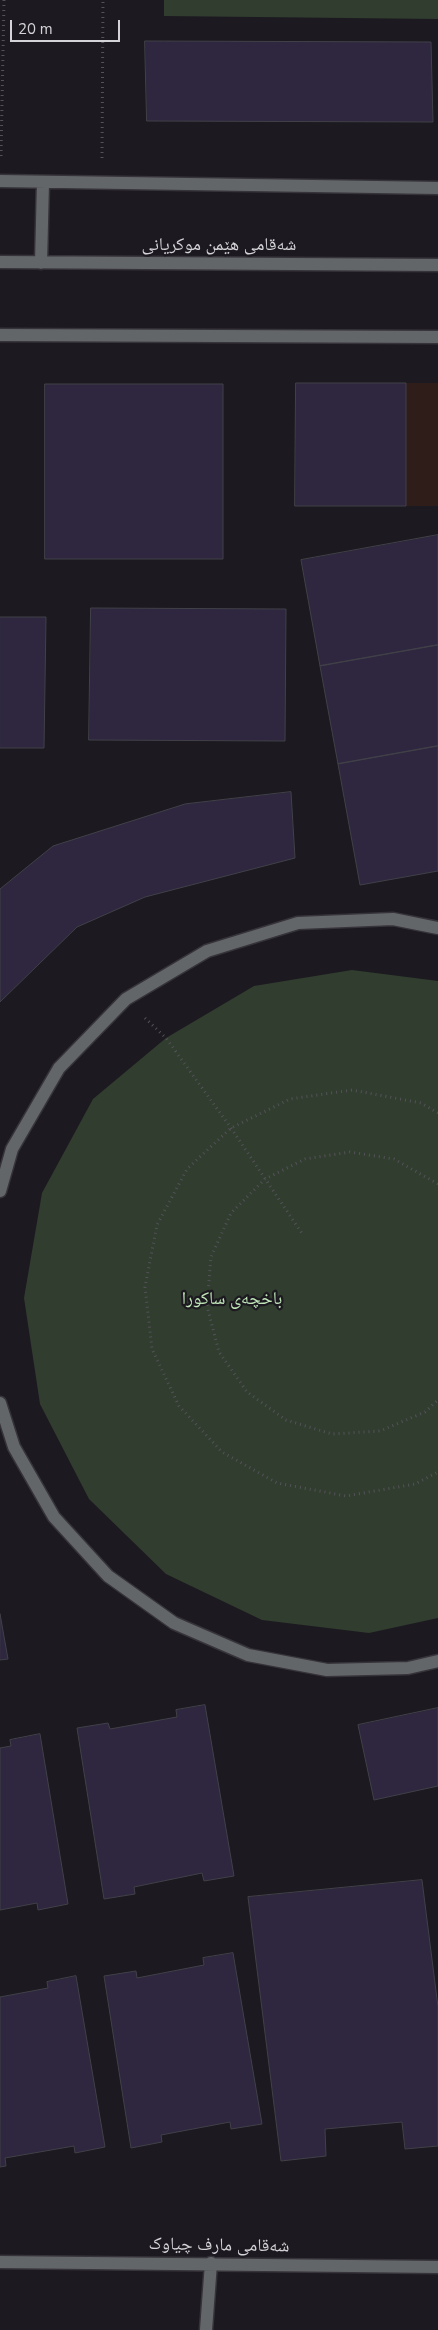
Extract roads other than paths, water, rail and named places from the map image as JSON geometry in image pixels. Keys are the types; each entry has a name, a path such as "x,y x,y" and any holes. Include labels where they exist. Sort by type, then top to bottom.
{"street":[{"path":"0,181 438,188"},
{"path":"41,263 43,182"},
{"name":"شەقامی هێمن موکریانی","path":"0,262 438,265"},
{"path":"0,334 438,337"},
{"path":"0,1191 12,1150 59,1068 126,999 207,950 298,923 393,919 438,928"},
{"path":"0,1403 14,1447 54,1517 108,1576 174,1623 248,1655 327,1670 408,1668 438,1661"},
{"name":"شەقامی مارف چیاوک","path":"0,2262 438,2267"},
{"path":"206,2330 211,2263"}],"park label":[{"name":"باخچەی ساکورا","path":"232,1300"}]}
